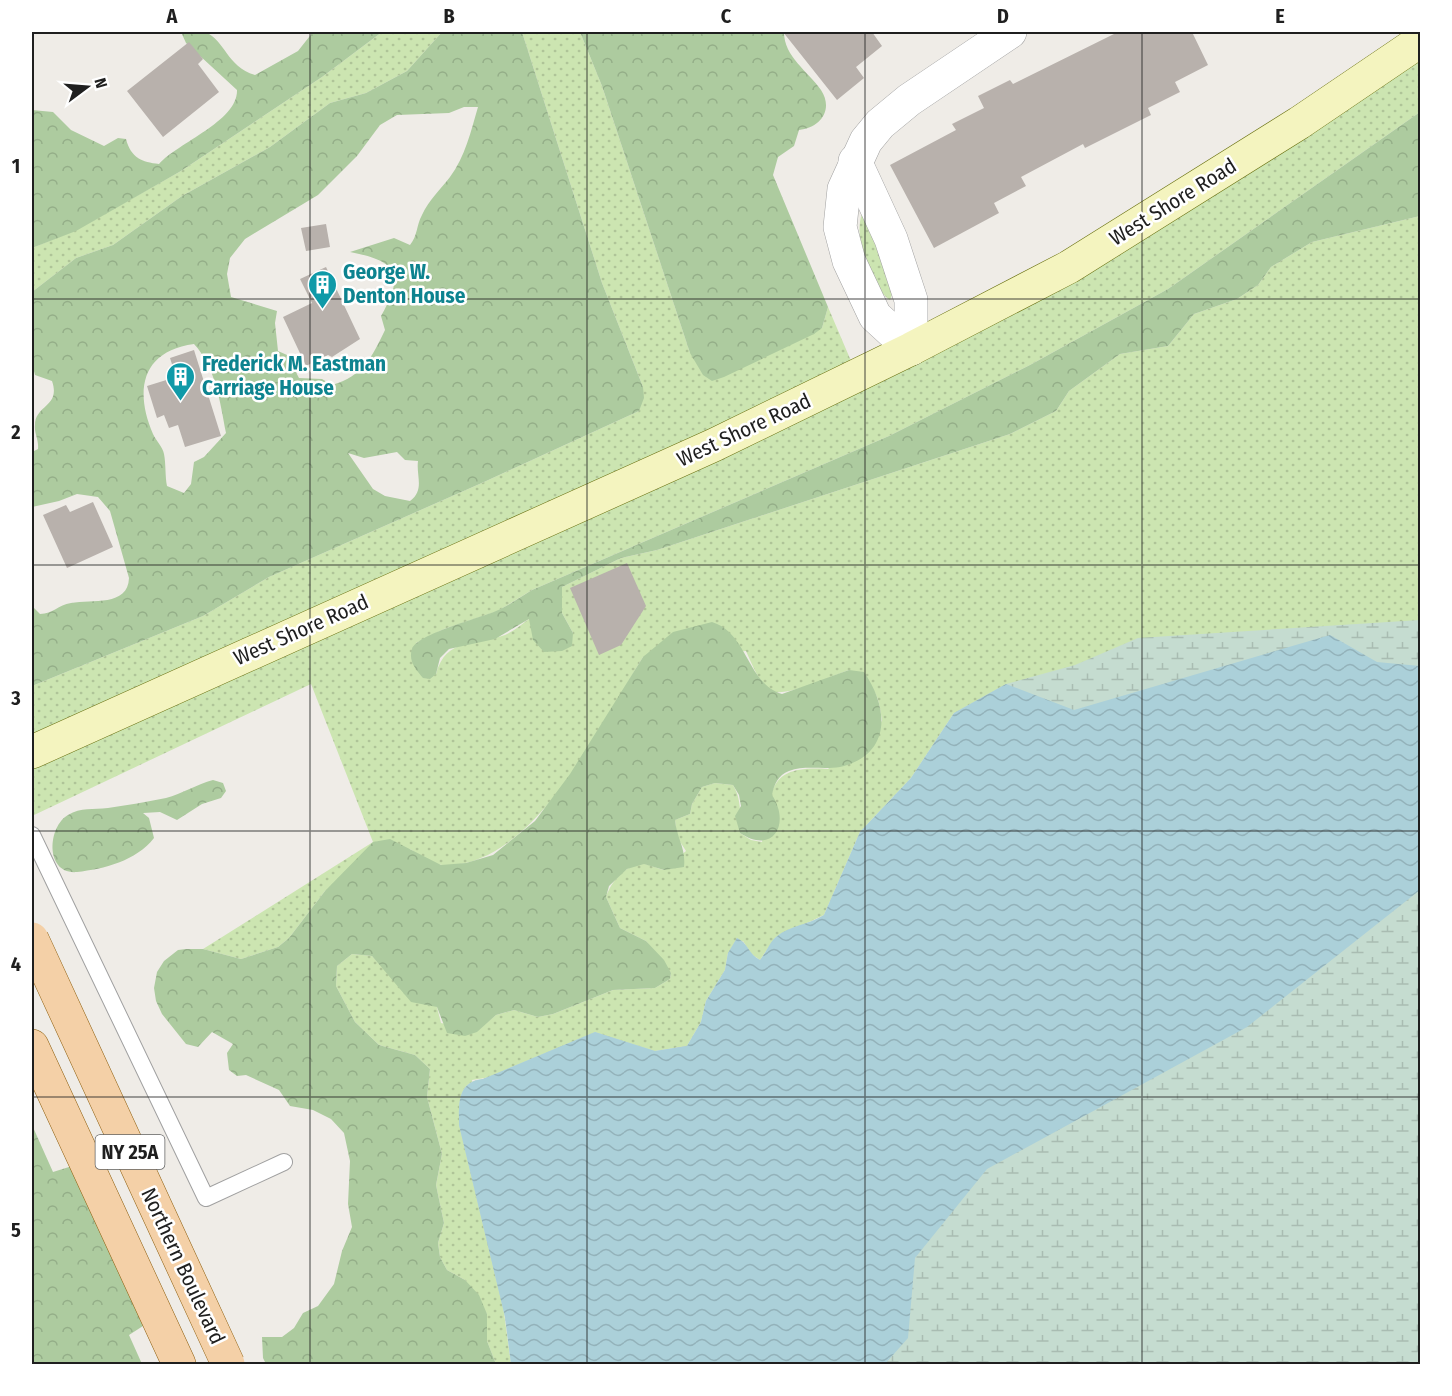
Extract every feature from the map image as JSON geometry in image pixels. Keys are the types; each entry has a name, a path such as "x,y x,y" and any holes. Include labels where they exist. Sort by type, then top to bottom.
{"main road":[{"name":"West Shore Road","path":"32,752 714,445 911,349 1069,267 1299,123 1420,41"},
{"name":"Northern Boulevard","path":"32,939 228,1365"},
{"name":"NY 25A","path":"32,1046 179,1365"}],"street":[{"path":"911,349 870,309 849,261 840,227 844,189 866,141 902,106 1010,32"},
{"path":"855,161 891,239 911,300 911,349"}],"lane":[{"path":"32,836 72,931 206,1198 284,1162"}],"green space":[{"path":"181,32 205,32 212,36 238,66 255,75 298,51 313,32 382,32 322,77 181,171 76,231 32,248 32,110 53,112 71,130 104,146 118,138 126,139 134,155 147,162 159,164 228,112 235,101 237,90 186,43"},
{"path":"382,32 442,32 407,71 366,93 330,103 270,147 182,196 113,245 76,258 32,292 32,248 76,230 181,171 322,77"},
{"path":"442,32 522,32 602,283 643,387 644,398 639,411 269,577 203,616 32,686 32,606 40,614 45,614 71,603 116,598 127,587 129,578 110,511 98,497 77,494 32,507 32,452 38,449 36,418 51,401 54,390 52,381 35,375 32,363 32,292 76,258 113,245 182,196 270,147 330,103 366,93 407,71","holes":["464,107 478,107 464,152 450,177 425,210 410,245 394,238 350,252 378,260 392,271 393,289 381,316 385,330 376,349 359,371 343,381 332,385 322,379 299,378 287,355 278,351 275,323 277,311 231,297 227,274 230,258 245,239 318,195 357,156 380,125 397,115 449,113","194,344 201,353 216,386 226,433 204,457 194,462 191,484 184,493 167,486 165,458 153,434 144,402 147,375 153,364 163,355 177,348","397,452 405,460 418,461 419,487 415,497 410,501 385,496 373,489 348,453 364,458"]},
{"path":"522,32 580,32 602,86 690,353 822,328 828,307 857,375 1420,41 1420,112 1168,289 1030,365 889,436 532,590 498,611 444,629 416,643 436,674 441,662 454,648 505,635 529,619 573,633 562,613 562,587 621,558 657,550 1010,434 1056,411 1069,391 1120,354 1168,346 1194,314 1237,299 1258,285 1271,267 1312,242 1420,216 1420,666 954,713 911,778 860,832 824,915 775,938 760,960 751,954 743,941 728,953 725,970 706,1001 701,1022 687,1046 472,1080 511,1364 496,1364 487,1341 487,1314 465,1280 447,1270 440,1257 438,1243 444,1223 436,1185 442,1154 427,1097 430,1069 415,1055 379,1045 355,1022 336,986 337,966 352,954 372,956 392,978 437,1007 441,1023 477,1031 496,1015 514,1010 538,1017 553,1014 613,990 655,988 670,979 671,973 646,941 620,928 606,897 616,879 626,870 638,864 664,870 686,851 677,837 675,820 690,814 692,804 702,787 715,783 733,785 739,802 740,833 751,840 762,842 771,795 782,777 793,771 828,769 882,721 879,702 873,690 849,670 798,689 772,691 760,679 746,651 643,657 607,718 561,788 534,819 506,844 475,860 442,865 429,861 410,849 325,891 289,938 278,947 241,959 203,949 373,842 311,684 32,816 32,686 203,616 269,577 639,411 643,387 602,283"},
{"path":"580,32 784,32 785,41 792,56 821,90 826,104 823,117 819,122 807,129 799,130 794,146 778,157 773,175 828,307 822,328 724,377 712,381 703,375 690,353 602,86"},
{"path":"1420,112 1420,216 1312,242 1271,267 1258,285 1237,299 1194,314 1168,346 1120,354 1069,391 1056,411 1010,434 657,550 621,558 562,587 562,613 573,633 572,646 562,651 544,652 533,640 529,619 495,639 449,649 440,658 436,674 430,679 423,678 413,665 411,653 416,643 437,632 496,611 532,590 889,436 1030,365 1168,289"},
{"path":"862,214 870,219 894,289 890,300 876,284 865,260 860,235"},
{"path":"1420,620 1420,1364 511,1364 505,1317 459,1125 461,1095 468,1084 595,1032 655,1051 687,1046 701,1022 706,1001 725,970 728,953 737,938 760,960 774,939 781,933 824,915 860,832 911,778 954,713 1006,684 1075,665 1138,638"},
{"path":"712,622 733,636 761,680 782,694 849,670 864,672 878,700 881,715 881,728 877,741 869,752 857,761 840,767 795,769 782,775 775,784 772,795 780,816 779,826 770,838 752,839 740,833 735,816 741,806 739,795 733,785 715,783 702,787 692,804 690,814 675,820 684,854 684,867 664,870 644,864 627,869 609,886 606,897 620,928 646,941 664,960 671,973 670,979 655,988 613,990 553,1014 538,1017 514,1010 496,1015 477,1032 465,1036 447,1033 437,1007 411,1002 372,956 352,954 337,966 336,986 355,1022 379,1045 415,1055 430,1069 427,1097 442,1154 436,1185 444,1223 438,1243 440,1257 447,1270 465,1280 479,1295 487,1314 487,1341 496,1364 266,1364 263,1358 262,1337 282,1337 294,1328 303,1313 318,1306 334,1284 342,1251 352,1227 348,1204 350,1161 344,1133 331,1119 313,1110 290,1106 279,1090 246,1075 237,1076 229,1070 227,1053 233,1044 212,1032 198,1047 186,1044 162,1014 156,1001 154,988 157,972 164,961 178,950 203,949 241,959 278,947 289,938 325,891 373,842 390,839 441,865 466,863 493,855 535,821 570,774 643,657 673,632"},
{"path":"213,780 223,783 226,791 221,798 202,804 177,820 160,812 143,813 149,818 154,838 138,853 98,869 77,872 67,871 59,866 53,849 53,839 61,821 73,812 166,798"},
{"path":"32,1125 53,1172 85,1162 157,1317 129,1335 142,1364 32,1364"}],"water":[{"path":"1330,635 1377,662 1420,666 1420,890 1247,1027 987,1169 915,1258 908,1338 885,1364 511,1364 505,1317 459,1125 461,1095 468,1084 595,1032 655,1051 687,1046 701,1022 706,1001 725,970 728,953 737,938 760,960 774,939 781,933 824,915 860,832 911,778 954,713 1006,684 1074,710"}],"building":[{"path":"783,32 872,32 882,46 856,67 864,78 837,100"},
{"path":"1118,32 1192,32 1208,65 1175,82 1180,92 1148,108 1151,115 1085,148 1083,144 1021,177 1026,186 994,203 999,213 934,248 890,165 956,130 952,124 984,108 978,96 1010,80 1013,84"},
{"path":"189,42 203,59 198,64 219,92 163,137 127,91"},
{"path":"326,224 330,247 306,251 301,228"},
{"name":"George W. Denton House","path":"326,267 360,339 332,357 328,355 306,366 283,317 312,303 300,279"},
{"name":"Frederick M. Eastman Carriage House","path":"194,350 221,436 185,447 178,425 169,428 164,415 157,418 147,386 176,377 170,358"},
{"path":"93,502 113,547 67,568 43,515 66,505 70,512"},
{"path":"627,563 646,606 621,645 599,655 570,588"}],"place":[{"name":"George W. Denton House","path":"322,310"},
{"name":"Frederick M. Eastman Carriage House","path":"181,402"}]}
